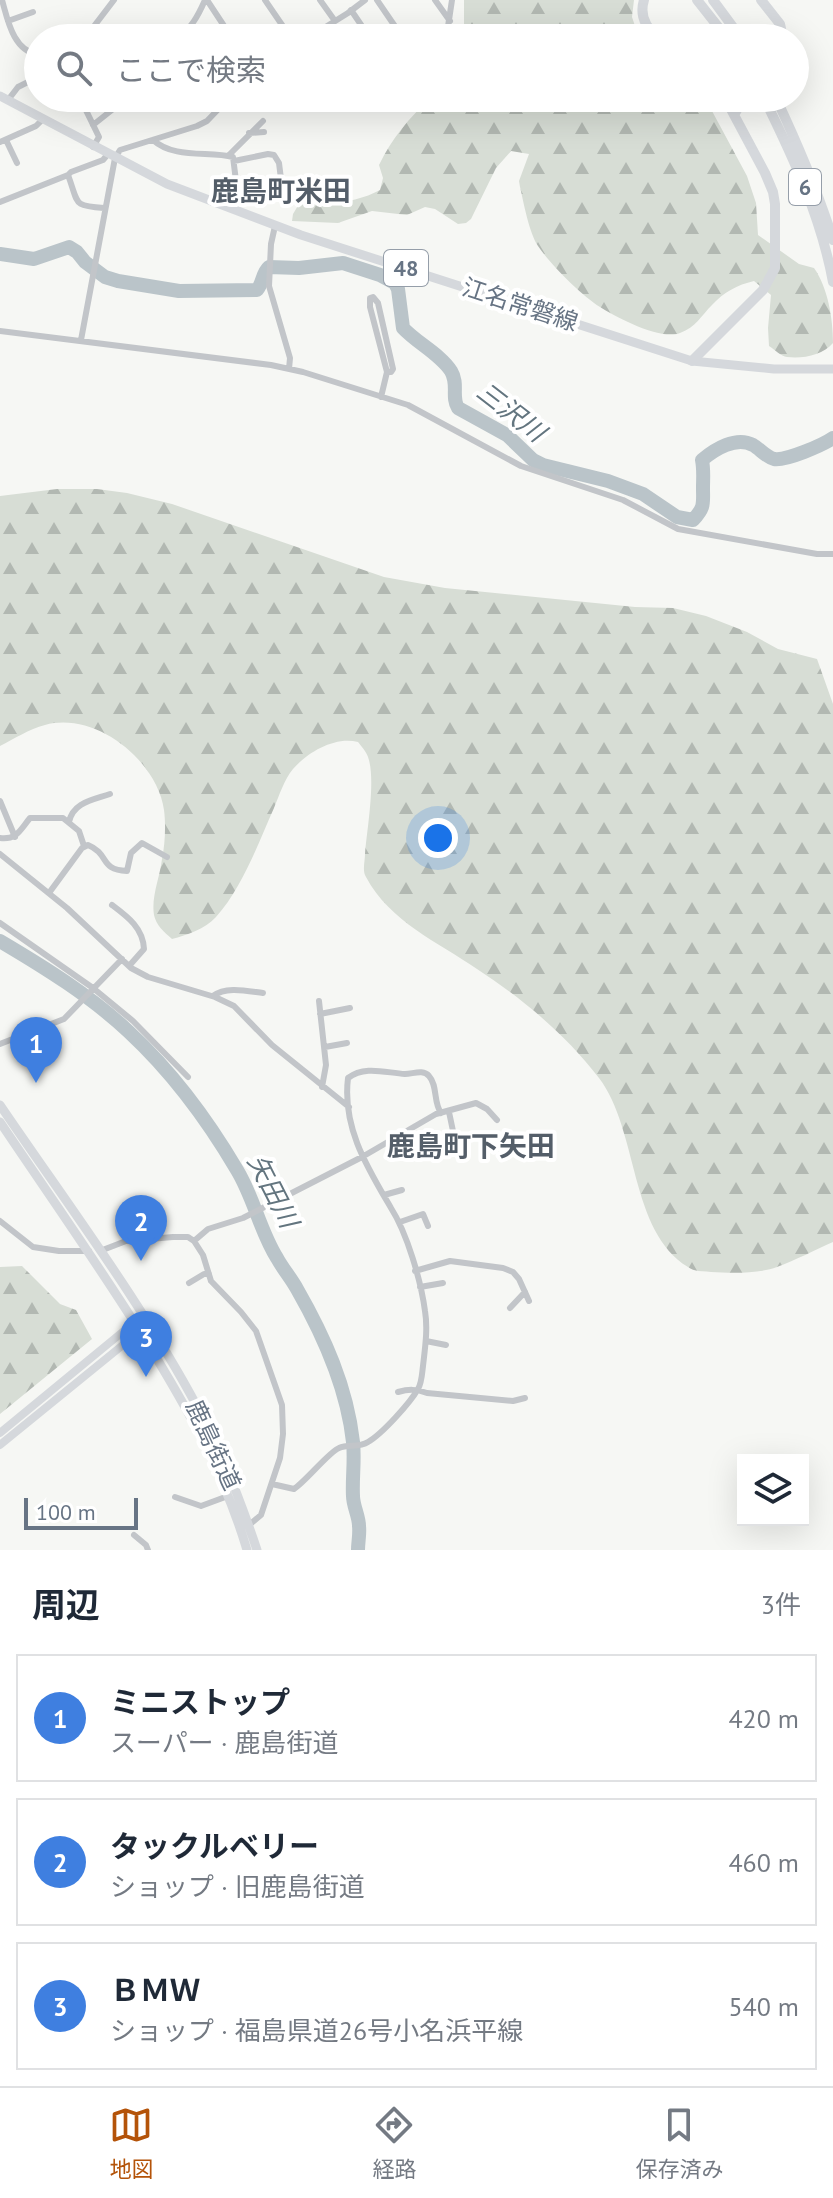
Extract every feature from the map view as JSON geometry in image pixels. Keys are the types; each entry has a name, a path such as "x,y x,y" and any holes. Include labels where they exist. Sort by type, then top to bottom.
{"highway":[{"path":"644,0 642,8 646,24"},
{"path":"697,0 716,24"},
{"path":"713,0 731,24"},
{"path":"761,0 780,24"},
{"path":"692,361 763,290 775,268 773,192 732,112"},
{"name":"6","path":"771,112 812,204 833,282"},
{"name":"6","path":"783,112 821,201 833,240"}],"main road":[{"name":"江名常磐線","path":"4,98 24,109"},
{"name":"江名常磐線","path":"30,112 167,184 275,226 692,361 774,369 833,369"},
{"name":"鹿島街道","path":"0,1105 100,1251 141,1323 200,1411 224,1462 257,1550"},
{"path":"0,1122 87,1251 141,1323 215,1464 247,1550"},
{"path":"0,1433 141,1323"},
{"path":"0,1445 141,1323"}],"street":[{"path":"2,0 8,21 18,42 24,47"},
{"path":"96,24 114,0"},
{"path":"192,24 206,0 222,24"},
{"path":"265,0 281,24"},
{"path":"320,0 335,21"},
{"path":"330,24 365,0"},
{"path":"377,0 393,24"},
{"path":"435,0 450,21"},
{"path":"449,24 452,0"},
{"path":"351,10 360,24"},
{"path":"8,21 33,12"},
{"path":"4,98 24,84"},
{"path":"87,112 99,137 93,147"},
{"path":"93,125 109,112"},
{"path":"0,202 103,160 120,150 185,131 207,121 216,112"},
{"path":"17,163 3,141 36,126 43,119"},
{"path":"231,209 235,194 232,158 249,133 263,121"},
{"path":"249,133 264,132"},
{"path":"153,140 170,149 209,156 274,155 279,163 282,187"},
{"path":"81,340 112,156"},
{"path":"68,175 78,203 104,208"},
{"path":"275,226 269,286 290,358 289,369"},
{"path":"381,397 387,372 370,307 370,298 373,297 378,303 392,363 391,372 387,372"},
{"path":"0,331 289,369 408,405 521,466 623,500 678,529 833,554"},
{"path":"69,822 76,807 110,794"},
{"path":"0,801 15,837"},
{"path":"0,838 15,837 31,818 63,818 79,831 84,846"},
{"path":"84,846 101,853 111,869 125,872 129,869 131,853 142,843 167,857"},
{"path":"49,893 84,846"},
{"path":"0,854 49,893 129,966 148,977 228,1002 272,1045 349,1107"},
{"path":"112,905 135,924 144,944 144,949 129,966"},
{"path":"0,923 93,988 148,1034 188,1077"},
{"path":"0,1044 64,1019 122,959"},
{"path":"213,996 216,992 228,990 263,993"},
{"path":"319,1001 325,1047 322,1087"},
{"path":"320,1014 350,1008"},
{"path":"325,1047 347,1043"},
{"path":"272,1484 294,1489 339,1448 369,1442 393,1420 421,1382 426,1341 425,1310 420,1287 400,1222 356,1143 347,1082 351,1075 375,1070 409,1074 421,1071 432,1080 436,1104 445,1112 453,1131"},
{"path":"472,1103 478,1096"},
{"path":"194,1241 208,1229 243,1218 267,1206 436,1114 472,1103 481,1105 497,1120"},
{"path":"384,1195 402,1190"},
{"path":"400,1222 423,1214 428,1226"},
{"path":"0,1221 33,1247 59,1251 100,1251 126,1241 173,1237 188,1237 194,1241 203,1255 211,1281 256,1331 282,1405 282,1447 272,1484 261,1515 249,1525"},
{"path":"415,1271 450,1261 499,1266 513,1272 529,1301"},
{"path":"189,1283 209,1274"},
{"path":"420,1287 443,1283"},
{"path":"510,1308 525,1292"},
{"path":"426,1341 446,1345"},
{"path":"398,1392 418,1390 508,1401 525,1398"},
{"path":"175,1497 201,1506 228,1496"},
{"path":"134,1535 148,1550"}],"green space":[{"path":"464,0 634,0 634,24 464,24"},
{"path":"713,112 747,176 756,203 758,235 799,264 814,268 819,276 829,304 833,343 818,353 800,357 785,356 769,346 771,295 754,281 726,293 690,328 672,335 639,327 600,307 558,270 535,240 519,181 529,154 511,151 496,168 471,219 466,223 458,224 435,209 425,207 407,215 372,211 338,223 292,221 302,199 321,203 341,202 380,190 383,178 379,165 415,113"},
{"path":"57,489 97,489 172,504 384,577 445,588 673,608 706,616 747,632 778,649 817,659 833,704 833,1242 777,1267 744,1272 693,1270 669,1251 644,1205 621,1125 612,1100 599,1078 572,1047 527,1005 401,919 376,893 366,877 364,866 371,778 368,757 358,742 331,743 299,763 284,783 249,865 225,905 212,921 196,931 172,939 166,934 157,922 153,908 164,848 164,810 159,791 136,757 103,733 84,725 64,723 39,727 0,746 0,496"},
{"path":"22,1266 60,1304 76,1310 92,1339 0,1414 0,1267"}],"waterway":[{"name":"三沢川","path":"0,254 34,259 69,247 105,277 179,291 257,290 269,267 299,268 343,263 380,275 395,283 398,289 403,328 451,371 458,408 507,435 533,460 543,465 608,481 643,494 677,517 693,520 700,512 703,502 702,460 719,448 746,443 771,458 780,459 833,438"},
{"name":"矢田川","path":"0,941 83,994 129,1032 188,1097 237,1170 271,1248 316,1325 340,1382 353,1442 353,1496 359,1522 358,1550"}],"place":[{"name":"ミニストップ","path":"36,1083"},
{"name":"タックルベリー","path":"141,1261"},
{"name":"ＢＭＷ","path":"146,1377"}],"district":[{"name":"鹿島町米田","path":"281,191"},
{"name":"鹿島町下矢田","path":"471,1146"}]}
